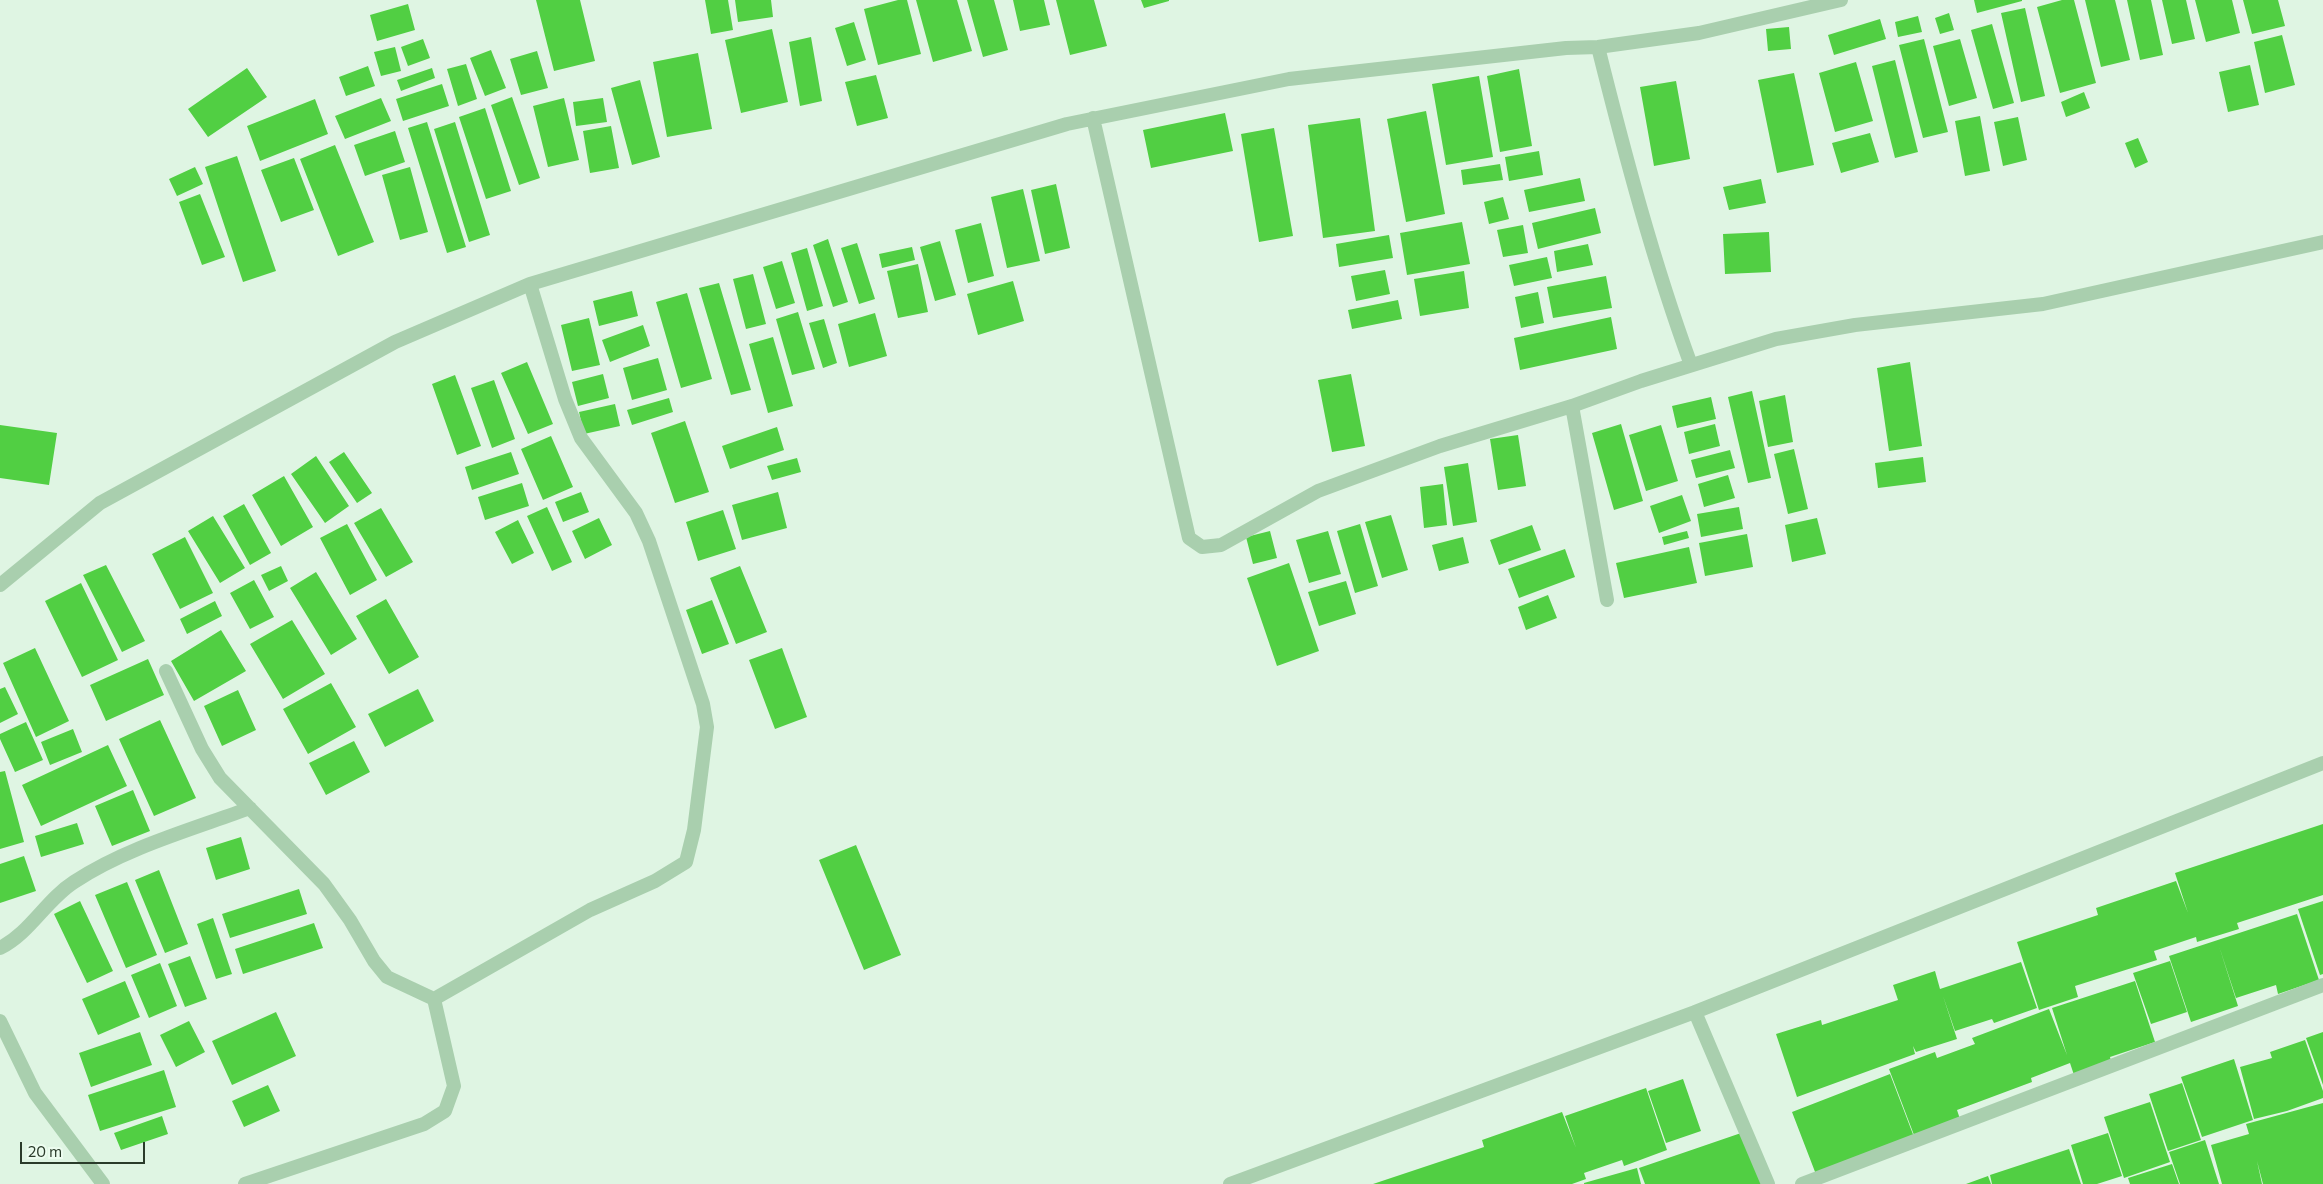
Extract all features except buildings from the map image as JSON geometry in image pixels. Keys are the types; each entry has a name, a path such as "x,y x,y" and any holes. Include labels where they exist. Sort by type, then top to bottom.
{"street":[{"path":"0,585 100,503 395,342 530,284 1010,140 1093,118 1289,79 1556,49 1598,47 1699,33 1841,0"},
{"path":"1598,47 1632,183 1668,301 1691,365"},
{"path":"1093,118 1189,538 1202,547 1220,545 1327,488 1440,446 1572,406 1691,365 1776,339 1855,325 2043,304 2323,242"},
{"path":"434,999 590,910 655,881 686,862 694,830 707,728 703,704 649,541 636,513 581,438 565,400 530,284"},
{"path":"1572,406 1607,600"},
{"path":"166,671 207,756 220,778 324,884 350,920 374,961 387,977 434,999"},
{"path":"1230,1184 1695,1012 2323,763"},
{"path":"0,948 30,925 52,899 73,882 110,862 147,846 250,808"},
{"path":"1802,1184 2323,985"},
{"path":"245,1184 424,1124 445,1110 454,1086 434,999"},
{"path":"1695,1012 1768,1184"},
{"path":"0,1021 35,1093 103,1184"}]}
